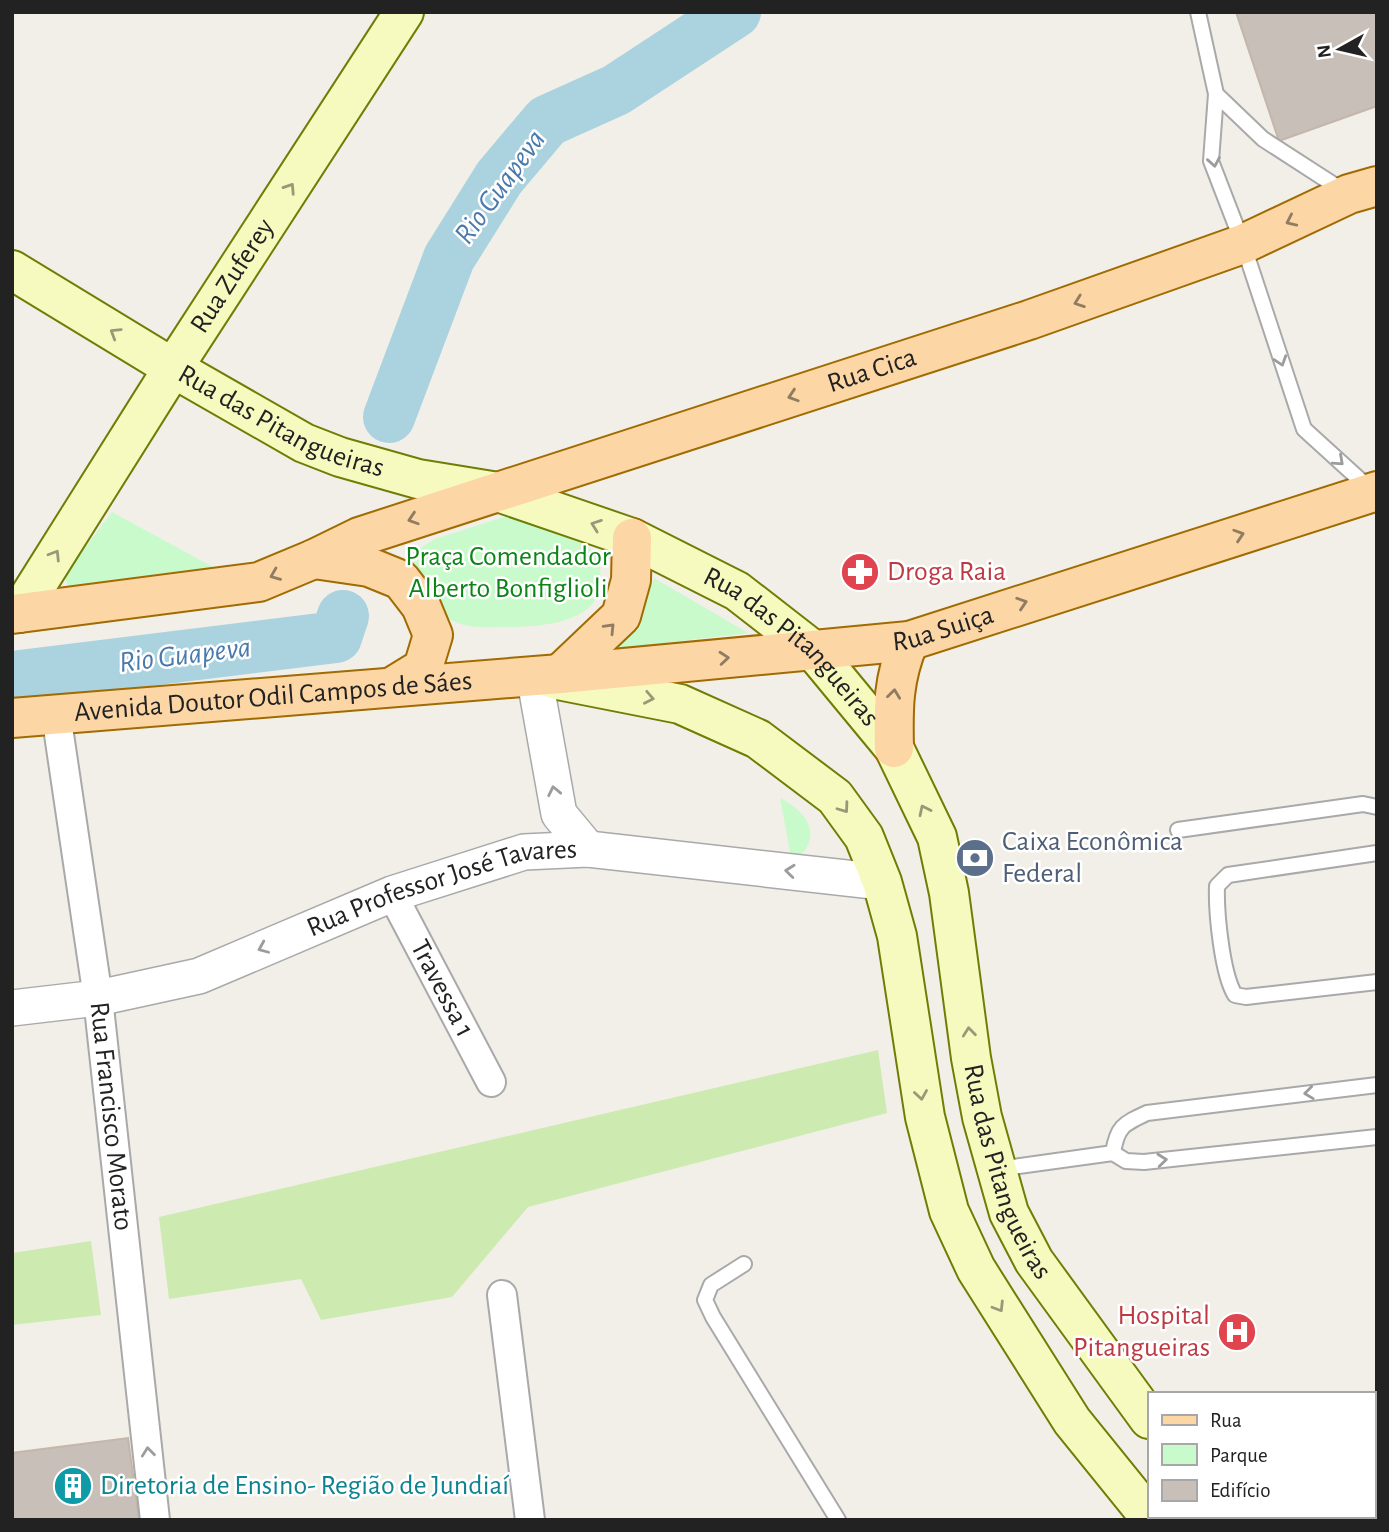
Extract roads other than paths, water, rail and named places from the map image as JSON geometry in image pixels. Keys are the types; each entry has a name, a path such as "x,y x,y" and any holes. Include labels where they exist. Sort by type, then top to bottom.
{"main road":[{"name":"Rua Zuferey","path":"16,613 404,12"},
{"name":"Rua Cica","path":"314,559 359,537 1029,320 1243,244 1363,190"},
{"name":"Rua das Pitangueiras","path":"12,270 173,368 304,443 340,457 418,479 498,492 632,538 737,592 813,650 894,748 937,837 951,906 971,1058 982,1117 1009,1213 1034,1262 1148,1418"},
{"name":"Rua Suiça","path":"547,675 909,641 1375,492"},
{"path":"547,675 621,616 631,580 632,538"},
{"path":"16,613 259,582 314,559 369,567 401,580 421,606 433,635 423,668 391,687"},
{"path":"894,748 893,701 898,665 909,641"},
{"name":"Rua das Pitangueiras","path":"547,675 680,704 758,739 835,797 864,837 882,882 897,936 925,1117 949,1211 976,1269 1072,1421 1148,1515"},
{"name":"Avenida Doutor Odil Campos de Sáes","path":"12,718 547,675"}],"street":[{"path":"547,675 559,814 588,849"},
{"name":"Rua Francisco Morato","path":"56,714 98,998 155,1520"},
{"name":"Rua Professor José Tavares","path":"12,1007 98,998 199,976 392,894 524,852 588,849 882,882"},
{"name":"Travessa 1","path":"392,894 491,1082"},
{"path":"502,1295 530,1520"}],"lane":[{"path":"1198,12 1216,94 1211,161 1243,244 1304,429 1375,492"},
{"path":"1216,94 1263,139 1363,190"},
{"path":"1178,830 1363,804 1377,807"},
{"path":"1377,853 1228,876 1217,886 1216,901 1228,983 1235,995 1246,997 1377,982"},
{"path":"1113,1153 1116,1135 1130,1120 1147,1113 1377,1085"},
{"path":"996,1169 1113,1153 1126,1161 1144,1162 1377,1137"},
{"path":"744,1264 711,1285 705,1300 838,1520"}],"waterway":[{"name":"Rio Guapeva","path":"389,417 449,258 499,178 547,121 616,90 735,12"},
{"name":"Rio Guapeva","path":"12,677 336,637 343,616"}],"place":[{"name":"Droga Raia","path":"860,572"},
{"name":"Caixa Econômica Federal","path":"975,858"},
{"name":"Hospital Pitangueiras","path":"1237,1332"},
{"name":"Diretoria de Ensino- Região de Jundiaí","path":"73,1486"}],"park label":[{"name":"Praça Comendador Alberto Bonfiglioli","path":"508,573"}]}
